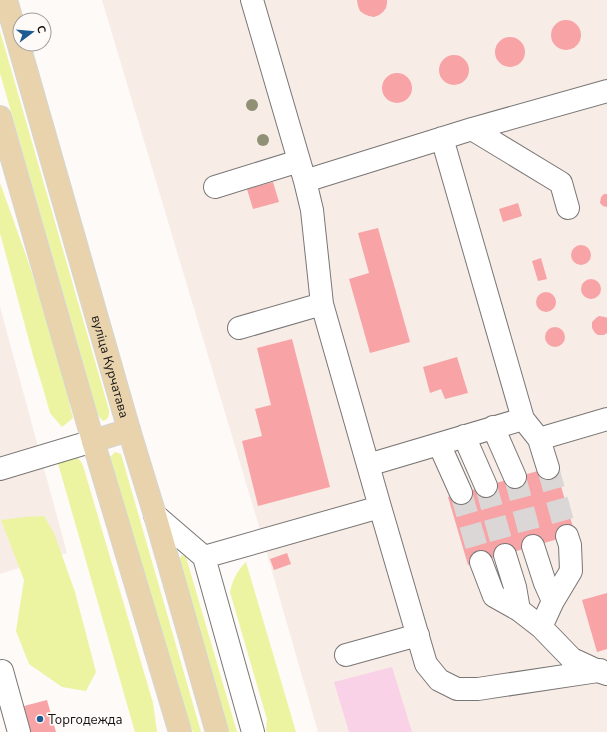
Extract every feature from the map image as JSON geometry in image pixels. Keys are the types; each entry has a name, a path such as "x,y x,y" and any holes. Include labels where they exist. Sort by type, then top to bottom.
{"main road":[{"name":"вуліца Курчатава","path":"6,0 217,732"},
{"path":"0,117 93,441 180,732"},
{"path":"93,441 129,430"}],"lane":[{"path":"252,0 312,210 322,304 426,664 439,680 457,689 478,689 604,671"},
{"path":"215,187 302,171 442,138 607,91"},
{"path":"472,129 561,183 568,208"},
{"path":"442,138 523,419 539,439 548,468"},
{"path":"239,328 322,304"},
{"path":"368,465 523,419"},
{"path":"539,439 607,419"},
{"path":"493,428 515,477"},
{"path":"464,436 486,486"},
{"path":"0,469 93,441"},
{"path":"439,444 462,493"},
{"path":"204,557 380,507"},
{"path":"155,515 204,557 253,732"},
{"path":"541,627 553,600 571,571 570,545 567,536"},
{"path":"533,546 545,583 553,600"},
{"path":"505,555 515,587 519,610"},
{"path":"481,562 494,596 519,610 541,627 572,659 604,671"},
{"path":"346,655 418,635"},
{"path":"2,671 11,722"}],"shaded area":[{"path":"102,0 607,0 607,732 318,732 263,540"},
{"path":"0,307 67,553 0,574"},
{"path":"392,667 412,732 349,732 334,682"}],"green space":[{"path":"0,31 109,410 108,418 103,421 97,413 0,73"},
{"path":"0,183 28,261 57,351 73,418 62,427 50,413 0,233"},
{"path":"115,452 121,454 201,732 193,732 179,697 110,457"},
{"path":"72,455 80,460 84,469 153,703 157,732 135,732 57,460"},
{"path":"44,516 54,533 75,592 96,672 86,691 62,687 29,664 16,631 24,580 1,520"},
{"path":"182,555 186,557 237,732 229,732 179,559"},
{"path":"246,562 296,732 266,732 267,719 230,592 232,583"}],"building":[{"path":"357,0 387,0 387,3 383,12 374,17 360,11"},
{"path":"566,20 577,24 581,35 577,46 566,50 555,46 551,35 555,24"},
{"path":"510,37 521,41 525,52 521,63 510,67 499,63 495,52 499,41"},
{"path":"454,55 465,59 469,70 465,81 454,85 443,81 439,70 443,59"},
{"path":"397,73 408,77 412,88 408,99 397,103 386,99 382,88 386,77"},
{"path":"273,182 279,202 253,209 247,189"},
{"path":"604,194 607,194 607,207 600,203 601,197"},
{"path":"518,203 522,216 503,222 499,209"},
{"path":"378,228 410,342 370,353 349,279 369,273 358,233"},
{"path":"581,245 588,248 591,255 588,262 581,265 574,262 571,255 574,248"},
{"path":"541,258 547,279 538,281 532,261"},
{"path":"591,279 598,282 601,289 598,296 591,299 584,296 581,289 584,282"},
{"path":"546,292 553,295 556,302 553,309 546,312 539,309 536,302 539,295"},
{"path":"599,316 607,318 607,333 604,335 598,335 592,328 592,322"},
{"path":"555,327 562,330 565,337 562,344 555,347 548,344 545,337 548,330"},
{"path":"292,339 330,487 258,506 242,441 262,436 255,409 271,405 257,348"},
{"path":"457,357 468,393 445,399 441,389 430,393 423,367"},
{"path":"555,466 575,534 468,565 448,497"},
{"path":"287,553 291,564 274,570 270,559"},
{"path":"607,593 607,649 597,652 582,600"},
{"name":"Торгодежда","path":"47,700 56,732 31,732 24,706"}],"tunnel":[{"path":"548,468 567,536"},
{"path":"515,477 533,546"},
{"path":"486,486 505,555"},
{"path":"461,493 481,562"}],"place":[{"name":"Торгодежда","path":"40,719"}]}
